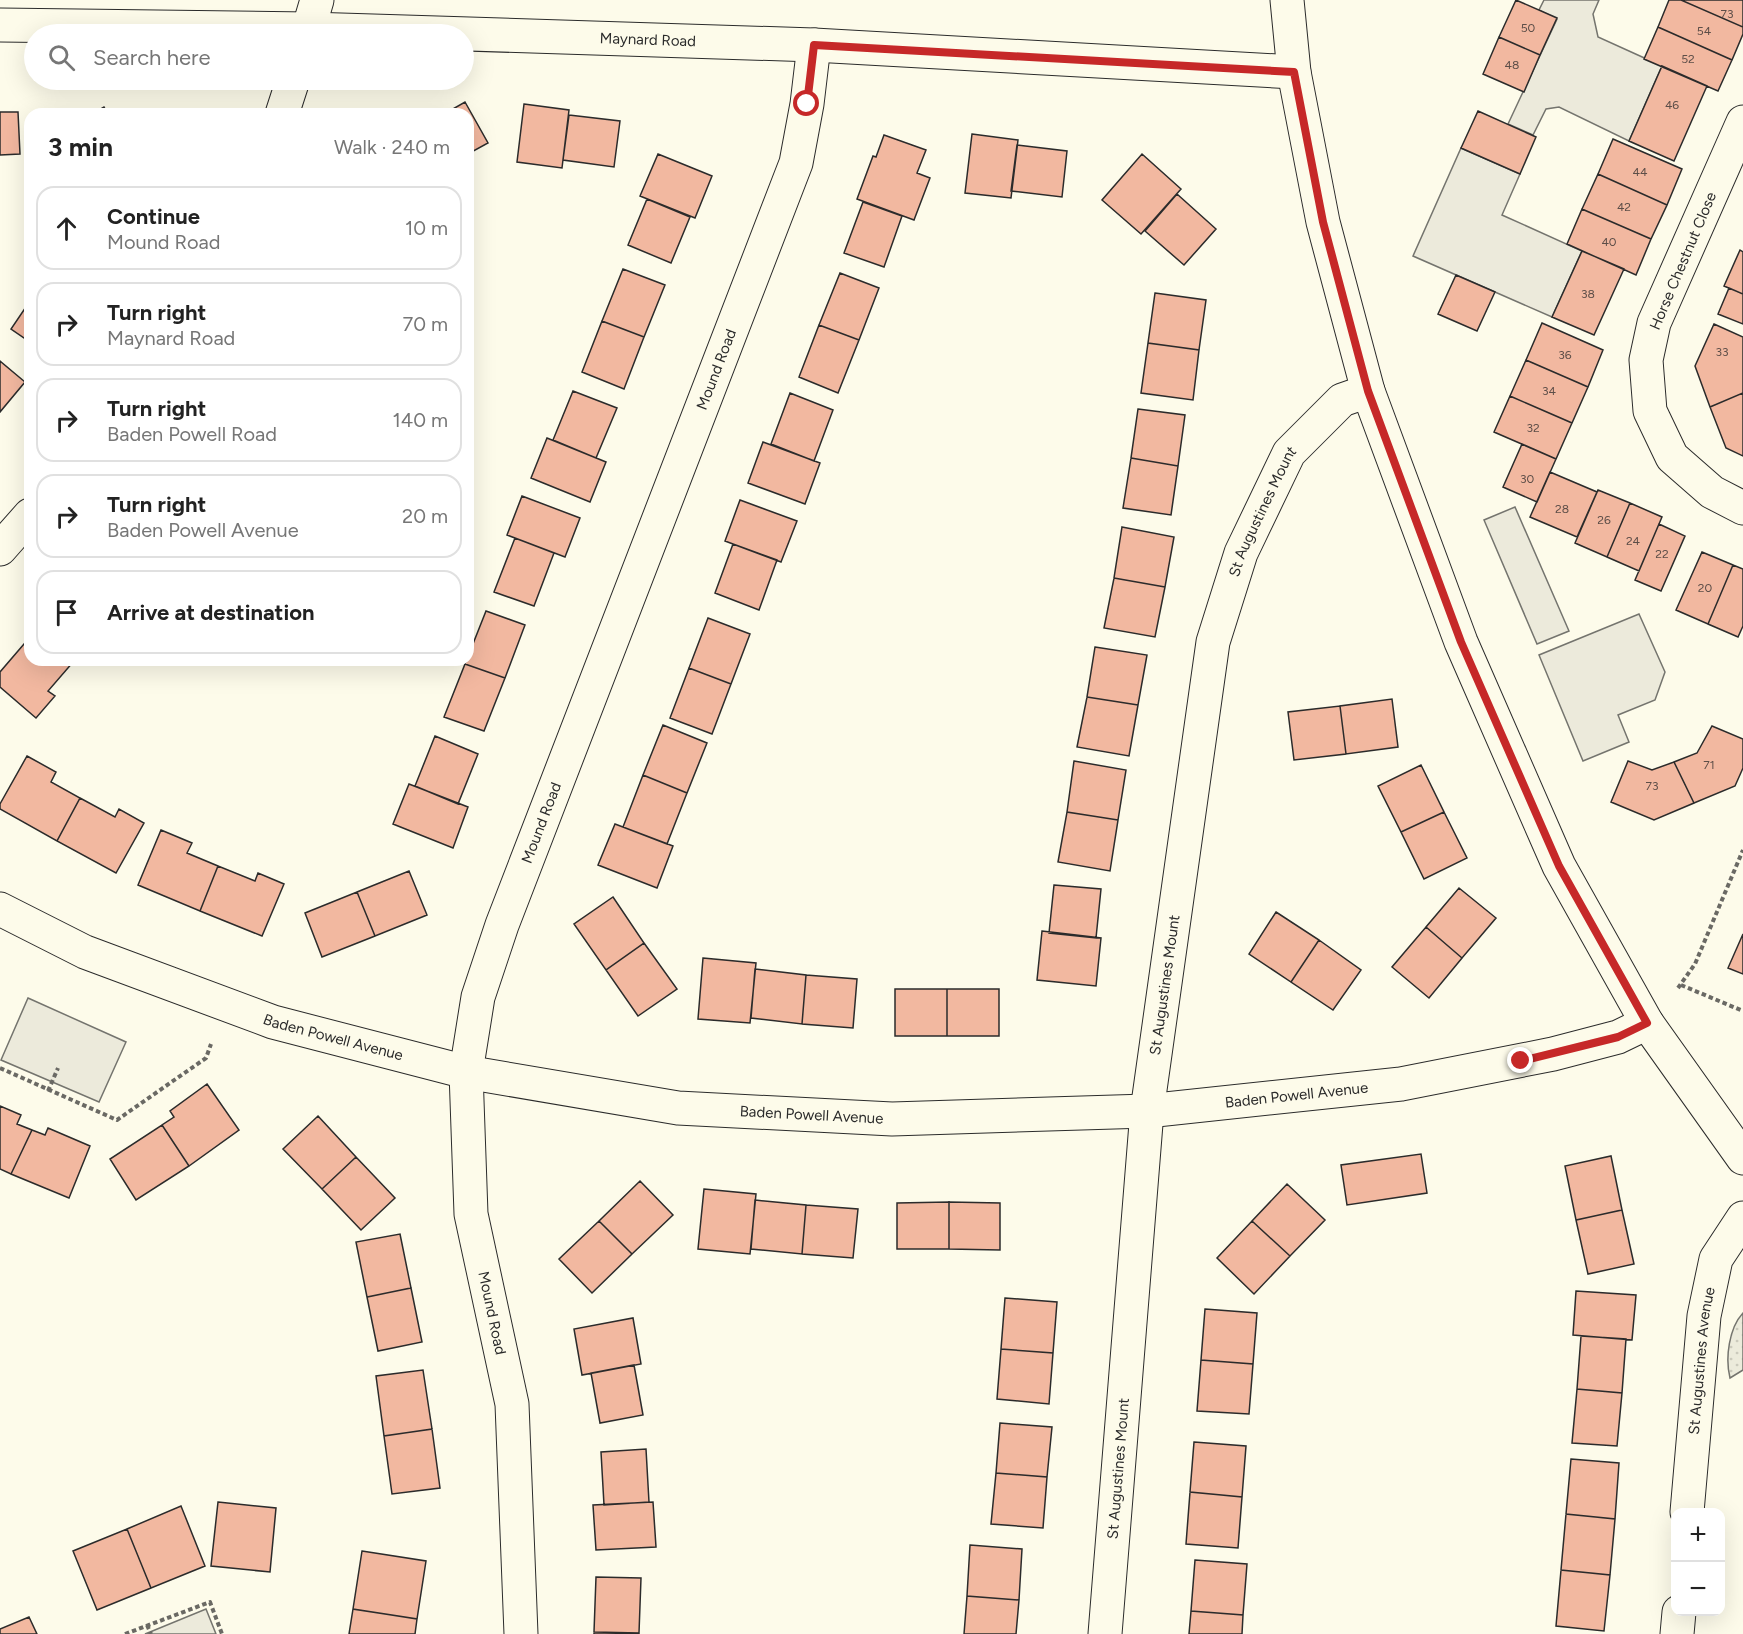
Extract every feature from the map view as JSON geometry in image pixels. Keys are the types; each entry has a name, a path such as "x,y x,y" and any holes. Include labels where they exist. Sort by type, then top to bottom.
{"street":[{"path":"1287,0 1294,72 1323,222 1368,391 1461,642 1559,866 1647,1023 1743,1158"},
{"name":"Maynard Road","path":"78,24 311,21 374,24"},
{"name":"Maynard Road","path":"0,25 24,25"},
{"name":"Maynard Road","path":"474,29 1294,72"},
{"name":"Mound Road","path":"521,1634 512,1404 471,1214 466,1072 478,997 502,925 796,163 807,104 814,45"},
{"path":"284,108 290,90"},
{"name":"Horse Chestnut Close","path":"1743,122 1654,323 1646,360 1650,411 1672,457 1712,492 1743,508"},
{"name":"St Augustines Mount","path":"1106,1634 1147,1111 1213,642 1241,553 1289,453 1342,400 1368,391"},
{"path":"0,549 24,522"},
{"name":"Baden Powell Avenue","path":"0,909 84,952 273,1022 466,1072 690,1109 892,1119 1147,1111 1401,1084 1553,1054 1618,1037 1647,1023"},
{"name":"St Augustines Avenue","path":"1687,1508 1704,1316 1716,1259 1743,1218"},
{"path":"1677,1634 1679,1616"}],"path":[{"path":"1647,1023 1681,985 1695,964 1743,850"},
{"path":"1681,985 1743,1011"},
{"path":"0,1068 117,1120 206,1058 223,1003"},
{"path":"48,1091 58,1068"},
{"path":"125,1634 210,1602 222,1634"},
{"path":"147,1625 151,1634"}],"shaded area":[{"path":"1544,0 1599,0 1593,14 1598,37 1662,66 1629,141 1559,107 1546,109 1533,135 1508,124 1557,19 1539,10"},
{"path":"1461,148 1520,174 1502,215 1582,251 1552,317 1413,256"},
{"path":"1515,507 1569,631 1537,644 1484,520"},
{"path":"1639,614 1665,672 1655,700 1618,715 1629,742 1583,761 1539,655"},
{"path":"28,998 126,1042 99,1102 1,1060"},
{"path":"1743,1313 1743,1370 1730,1378 1729,1344 1734,1327"},
{"path":"206,1609 216,1634 145,1634 150,1632"}],"building":[{"path":"1516,0 1557,18 1540,55 1499,37"},
{"path":"1669,0 1681,0 1743,27 1743,34 1732,60 1658,27"},
{"path":"1681,0 1743,0 1743,27"},
{"path":"1658,27 1732,60 1718,91 1644,59"},
{"path":"1499,37 1540,55 1524,92 1483,74"},
{"path":"1662,66 1707,86 1674,161 1629,141"},
{"path":"465,102 468,108 454,108"},
{"path":"524,104 569,110 562,168 517,162"},
{"path":"1478,111 1536,137 1520,174 1461,148"},
{"path":"0,112 18,112 20,154 0,155"},
{"path":"569,115 620,121 614,167 563,160"},
{"path":"474,118 488,143 474,151"},
{"path":"972,134 1018,140 1011,198 965,193"},
{"path":"884,135 926,150 917,173 930,178 914,220 857,199 873,156 876,157"},
{"path":"1613,139 1682,169 1667,205 1598,174"},
{"path":"1017,145 1067,151 1062,197 1011,191"},
{"path":"658,154 712,176 695,218 640,196"},
{"path":"1142,154 1181,189 1141,234 1102,200"},
{"path":"1598,174 1667,205 1651,239 1582,209"},
{"path":"1177,194 1216,229 1184,265 1145,231"},
{"path":"647,199 690,217 671,263 628,245"},
{"path":"863,202 902,216 884,267 844,253"},
{"path":"1582,209 1651,239 1636,275 1567,244"},
{"path":"1740,250 1743,252 1743,294 1724,286"},
{"path":"1582,251 1624,269 1594,335 1552,317"},
{"path":"623,269 665,285 644,337 602,321"},
{"path":"840,273 879,288 859,340 819,325"},
{"path":"1456,275 1495,292 1477,331 1438,314"},
{"path":"1729,288 1743,294 1743,324 1718,314"},
{"path":"1155,293 1206,300 1199,350 1148,343"},
{"path":"24,310 24,338 11,329"},
{"path":"602,321 644,337 624,389 582,372"},
{"path":"1542,323 1603,350 1588,387 1526,360"},
{"path":"1714,324 1743,337 1743,393 1710,407 1695,366"},
{"path":"819,325 859,340 838,393 799,377"},
{"path":"1148,343 1199,350 1193,400 1141,393"},
{"path":"1526,360 1588,387 1572,423 1510,396"},
{"path":"0,361 24,383 0,412"},
{"path":"573,391 617,408 596,458 553,440"},
{"path":"790,393 833,410 814,461 771,444"},
{"path":"1743,393 1743,456 1726,448 1710,407"},
{"path":"1510,396 1572,423 1556,459 1494,432"},
{"path":"1138,409 1185,415 1178,466 1131,458"},
{"path":"547,438 606,462 590,502 531,478"},
{"path":"763,442 820,463 805,504 748,483"},
{"path":"1522,444 1556,459 1537,502 1503,487"},
{"path":"1131,458 1178,466 1171,515 1123,508"},
{"path":"1550,472 1597,492 1577,537 1530,517"},
{"path":"1598,490 1630,503 1607,557 1575,543"},
{"path":"522,496 580,518 565,557 507,535"},
{"path":"740,500 797,521 781,562 725,541"},
{"path":"1630,503 1662,517 1639,571 1607,557"},
{"path":"1659,524 1685,536 1661,591 1635,580"},
{"path":"1122,527 1174,537 1165,587 1114,578"},
{"path":"515,538 554,553 534,606 494,592"},
{"path":"733,544 777,560 759,610 715,593"},
{"path":"1702,552 1733,565 1708,624 1676,610"},
{"path":"1733,565 1743,569 1743,626 1738,637 1708,624"},
{"path":"1114,578 1165,587 1155,637 1104,628"},
{"path":"486,611 525,625 505,678 471,666 474,666 474,641"},
{"path":"708,618 750,634 731,684 689,668"},
{"path":"24,644 24,666 70,666 48,691 55,696 36,718 0,687 0,672"},
{"path":"1095,647 1147,655 1138,705 1087,697"},
{"path":"464,666 471,666 505,678 484,731 444,717"},
{"path":"689,668 731,684 712,734 670,718"},
{"path":"1087,697 1138,705 1129,756 1077,747"},
{"path":"1392,699 1398,747 1346,754 1340,706"},
{"path":"1340,706 1346,754 1294,760 1288,712"},
{"path":"663,725 707,743 687,793 643,775"},
{"path":"1712,726 1743,739 1743,768 1735,786 1694,803 1674,762 1697,753"},
{"path":"435,736 478,754 458,804 415,786"},
{"path":"27,756 56,772 51,782 80,798 57,841 0,809 0,804"},
{"path":"1074,761 1126,770 1118,820 1067,812"},
{"path":"1628,761 1652,770 1674,762 1694,803 1654,820 1611,802"},
{"path":"1421,765 1444,812 1401,832 1378,786"},
{"path":"643,775 687,793 667,844 623,827"},
{"path":"409,784 468,807 453,848 393,824"},
{"path":"80,798 115,817 119,809 144,823 116,873 57,841"},
{"path":"1067,812 1118,820 1110,871 1058,862"},
{"path":"1444,812 1467,858 1424,879 1401,832"},
{"path":"615,824 673,846 657,888 598,865"},
{"path":"161,830 192,843 187,853 218,866 200,911 138,885"},
{"path":"218,866 255,881 258,873 284,884 262,936 200,911"},
{"path":"409,871 427,915 375,936 357,892"},
{"path":"1054,885 1101,889 1096,938 1049,933"},
{"path":"1459,888 1496,918 1462,958 1426,927"},
{"path":"357,892 375,936 322,957 305,913"},
{"path":"613,897 644,943 606,970 574,924"},
{"path":"1276,912 1319,940 1291,982 1249,954"},
{"path":"1426,927 1462,958 1429,998 1392,967"},
{"path":"1042,931 1101,938 1096,986 1037,980"},
{"path":"1743,934 1743,974 1728,968"},
{"path":"1319,940 1361,970 1333,1010 1291,982"},
{"path":"644,943 677,989 638,1016 606,970"},
{"path":"703,958 756,963 750,1023 698,1019"},
{"path":"755,969 806,975 802,1024 751,1018"},
{"path":"806,975 857,979 853,1028 802,1024"},
{"path":"895,989 947,989 947,1036 895,1036"},
{"path":"947,989 999,989 999,1036 947,1036"},
{"path":"207,1084 239,1130 189,1166 162,1125 174,1117 170,1111"},
{"path":"0,1106 21,1115 17,1124 32,1130 11,1174 0,1169"},
{"path":"318,1116 356,1157 322,1189 283,1149"},
{"path":"162,1125 189,1166 136,1200 110,1159"},
{"path":"48,1128 90,1146 69,1198 11,1174 32,1130 45,1135"},
{"path":"1421,1154 1427,1193 1347,1205 1341,1165"},
{"path":"1611,1156 1622,1210 1576,1220 1565,1166"},
{"path":"356,1157 395,1198 361,1230 322,1189"},
{"path":"640,1181 673,1215 632,1254 599,1221"},
{"path":"1287,1184 1325,1220 1290,1256 1252,1221"},
{"path":"704,1189 756,1194 750,1254 698,1249"},
{"path":"755,1200 806,1205 802,1254 751,1249"},
{"path":"949,1202 949,1249 897,1249 897,1203"},
{"path":"949,1202 1000,1203 1000,1250 949,1249"},
{"path":"806,1205 858,1209 853,1258 802,1254"},
{"path":"1622,1210 1634,1264 1588,1274 1576,1220"},
{"path":"599,1221 632,1254 592,1293 559,1259"},
{"path":"1252,1221 1290,1256 1254,1294 1217,1258"},
{"path":"400,1234 411,1288 367,1297 356,1242"},
{"path":"411,1288 422,1342 378,1351 367,1297"},
{"path":"1576,1291 1636,1295 1632,1340 1573,1335"},
{"path":"1005,1298 1057,1302 1053,1353 1001,1349"},
{"path":"1205,1309 1257,1313 1253,1364 1201,1360"},
{"path":"633,1318 641,1364 582,1375 574,1329"},
{"path":"1581,1336 1626,1339 1622,1393 1577,1389"},
{"path":"1001,1349 1053,1353 1049,1404 997,1399"},
{"path":"1201,1360 1253,1364 1249,1414 1197,1411"},
{"path":"634,1365 643,1415 600,1423 591,1373"},
{"path":"423,1370 432,1429 384,1436 376,1376"},
{"path":"1577,1389 1622,1393 1617,1446 1572,1443"},
{"path":"1000,1423 1052,1427 1047,1477 996,1473"},
{"path":"432,1429 440,1488 392,1494 384,1436"},
{"path":"1194,1442 1246,1446 1242,1497 1190,1492"},
{"path":"646,1449 649,1502 604,1505 601,1452"},
{"path":"1571,1459 1619,1463 1615,1519 1566,1514"},
{"path":"996,1473 1047,1477 1043,1528 991,1524"},
{"path":"1190,1492 1242,1497 1238,1548 1186,1544"},
{"path":"218,1502 276,1508 270,1572 211,1566"},
{"path":"653,1502 656,1547 596,1550 593,1505"},
{"path":"181,1506 205,1566 151,1588 127,1529"},
{"path":"1566,1514 1615,1519 1610,1575 1561,1570"},
{"path":"127,1529 151,1588 97,1610 73,1551"},
{"path":"970,1545 1022,1549 1019,1600 967,1596"},
{"path":"362,1551 426,1561 417,1619 353,1609"},
{"path":"1195,1560 1247,1564 1243,1615 1191,1611"},
{"path":"1561,1570 1610,1575 1604,1631 1556,1626"},
{"path":"596,1577 641,1578 639,1633 594,1632"},
{"path":"967,1596 1019,1600 1016,1634 964,1634"},
{"path":"353,1609 417,1619 415,1634 349,1634"},
{"path":"1191,1611 1243,1615 1242,1634 1189,1634"},
{"path":"29,1617 37,1634 0,1634 0,1629"},
{"path":"594,1632 639,1633 639,1634 594,1634"}],"route":[{"path":"807,104 814,45 1294,72 1323,222 1368,391 1461,642 1559,866 1647,1023 1618,1037 1521,1061"}]}
